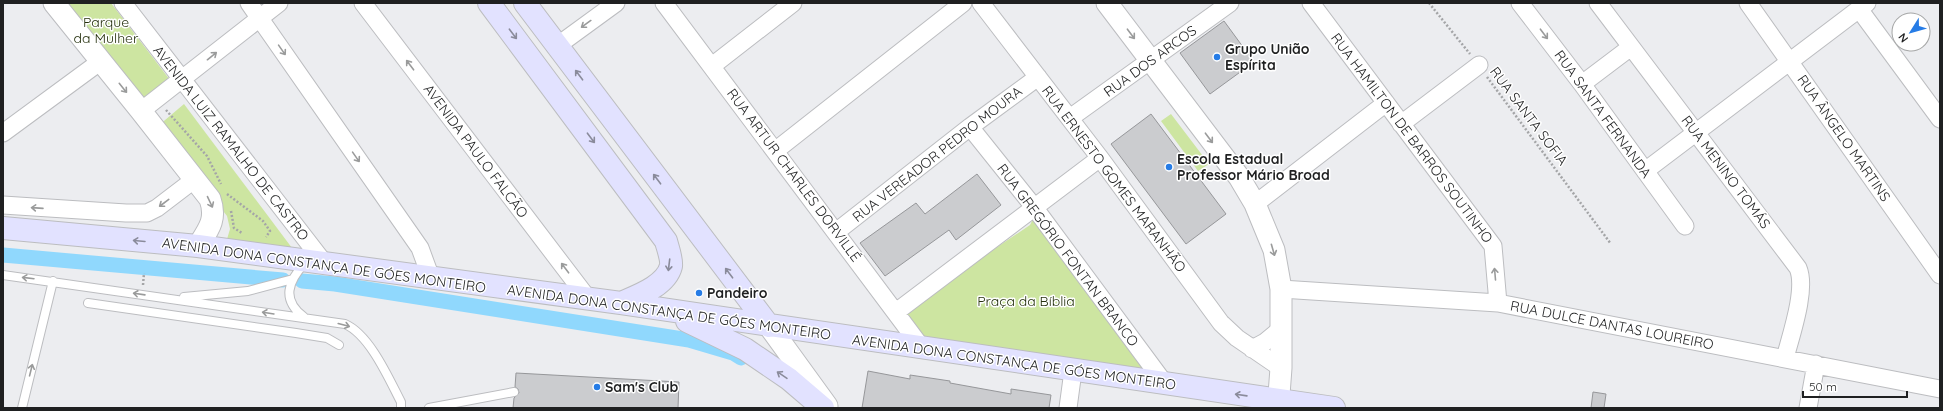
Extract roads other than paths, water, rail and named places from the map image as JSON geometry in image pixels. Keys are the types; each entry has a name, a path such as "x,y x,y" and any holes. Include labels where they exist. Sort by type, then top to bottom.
{"main road":[{"path":"489,3 658,229 666,242 670,253 671,265 668,272 659,283 621,304"},
{"path":"525,3 769,326"},
{"path":"658,229 680,210"},
{"name":"AVENIDA DONA CONSTANÇA DE GÓES MONTEIRO","path":"3,228 198,246 664,310 1165,384 1279,404 1334,408"},
{"path":"664,310 744,349 789,379 823,408"}],"street":[{"path":"54,3 142,111 210,199 214,210 212,219 209,228 198,246"},
{"name":"AVENIDA LUIZ RAMALHO DE CASTRO","path":"123,3 182,80 316,262"},
{"path":"249,3 420,248 431,278"},
{"path":"142,111 279,3"},
{"name":"AVENIDA PAULO FALCÃO","path":"363,3 589,300"},
{"path":"557,46 616,3"},
{"name":"RUA ARTUR CHARLES DORVILLÉ","path":"664,3 922,348"},
{"path":"712,66 793,3"},
{"path":"775,151 963,3"},
{"name":"RUA ERNESTO GOMES MARANHÃO","path":"982,3 1100,158 1221,323 1252,349 1281,368"},
{"path":"1107,3 1239,177 1255,204 1274,250 1281,289 1281,368 1279,404"},
{"name":"RUA DOS ARCOS","path":"1070,118 1230,3"},
{"name":"RUA HAMILTON DE BARROS SOUTINHO","path":"1311,3 1493,246 1498,303"},
{"name":"RUA SANTA FERNANDA","path":"1520,3 1582,84 1685,226"},
{"name":"RUA MENINO TOMÁS","path":"1598,3 1792,259 1801,276 1801,290 1785,358"},
{"name":"RUA ÂNGELO MARTINS","path":"1748,3 1790,60 1940,275"},
{"path":"1646,171 1863,6 1940,119"},
{"path":"1582,84 1631,47"},
{"path":"3,133 101,61"},
{"path":"1401,124 1479,66"},
{"name":"RUA VEREADOR PEDRO MOURA","path":"836,232 970,127 1038,77"},
{"path":"1255,204 1386,103"},
{"name":"RUA GREGÓRIO FONTAN BRANCO","path":"970,127 1034,206 1165,384"},
{"path":"896,312 1034,206 1100,158"},
{"path":"3,205 147,213 157,208 195,179"},
{"name":"RUA DULCE DANTAS LOUREIRO","path":"1281,289 1498,303 1940,389"},
{"path":"769,326 829,408"},
{"path":"1252,349 1265,342 1281,329"},
{"path":"1808,408 1816,364"},
{"path":"1068,408 1073,371"}],"lane":[{"path":"173,298 248,291 293,279 316,262"},
{"path":"3,275 173,298 345,324 356,332 376,357 401,402 401,408"},
{"path":"293,279 289,291 290,303 295,311 306,319"},
{"path":"22,408 53,281"},
{"path":"88,303 327,338 339,345"},
{"path":"429,408 514,392"}],"waterway":[{"path":"3,255 283,280"},
{"path":"302,281 335,284 689,340 733,353 741,358"}],"place":[{"name":"Grupo União Espírita","path":"1217,57"},
{"name":"Escola Estadual Professor Mário Broad","path":"1169,167"},
{"name":"Pandeiro","path":"699,293"},
{"name":"Sam's Club","path":"597,387"}],"park label":[{"name":"Parque da Mulher","path":"106,30"},
{"name":"Praça da Bíblia","path":"1026,301"}]}
